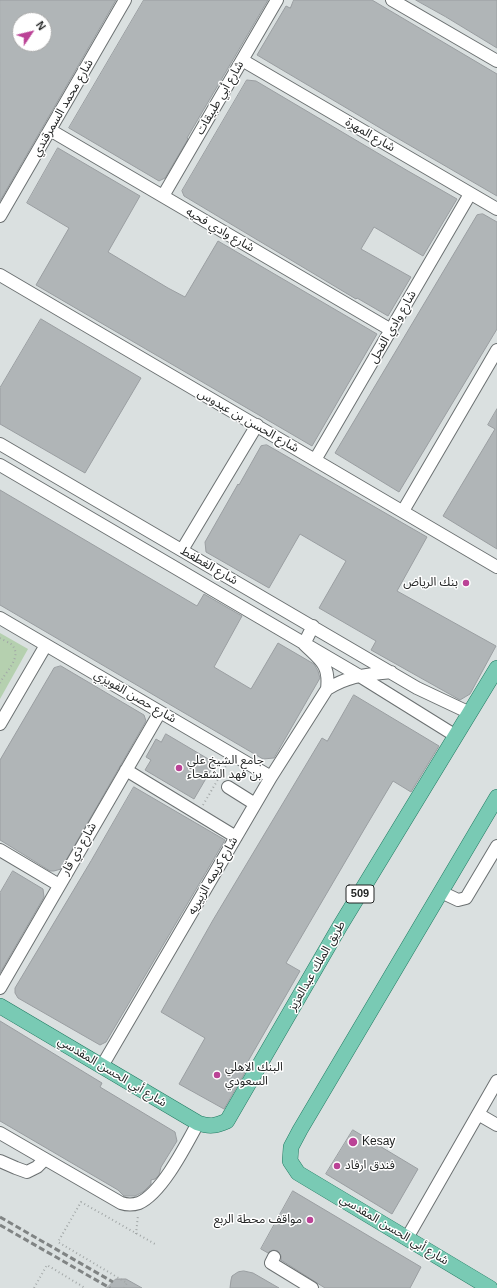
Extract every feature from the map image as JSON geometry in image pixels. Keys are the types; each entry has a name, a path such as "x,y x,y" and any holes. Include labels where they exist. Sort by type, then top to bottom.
{"main road":[{"name":"طريق الملك عبدالعزيز","path":"227,1121 340,926 497,668"},
{"path":"441,892 497,797"},
{"name":"شارع أبي الحسن المقدسي","path":"441,892 308,1116 291,1147 290,1161 298,1173 484,1286"},
{"name":"شارع أبي الحسن المقدسي","path":"0,1006 198,1123 208,1126 217,1125 227,1121"}],"street":[{"name":"شارع محمد السمرقندي","path":"0,216 125,0"},
{"name":"شارع أبي طبيقات","path":"163,196 277,0"},
{"path":"396,1 497,61"},
{"name":"شارع المهرة","path":"242,60 497,209"},
{"name":"شارع وادي فحيه","path":"50,130 391,330"},
{"name":"شارع وادي الفحل","path":"315,460 470,194"},
{"name":"شارع الحسن بن عبدوس","path":"0,274 497,567"},
{"path":"403,511 497,350"},
{"path":"182,550 256,425"},
{"name":"شارع الغطغط","path":"0,444 418,688 470,714"},
{"name":"شارع الغطغط","path":"0,466 358,675 456,736"},
{"name":"شارع حصن الفويزي","path":"0,618 271,777"},
{"path":"313,626 304,644 323,663 327,672 327,689"},
{"path":"0,724 46,645"},
{"name":"شارع كريمه الزبيريه","path":"102,1066 271,777 327,689 344,680 358,675 391,672"},
{"path":"408,706 415,705 420,700 418,688"},
{"name":"شارع ذي قار","path":"0,988 160,712"},
{"path":"126,770 236,837"},
{"path":"228,787 255,804"},
{"path":"441,892 458,900 466,898 497,846"},
{"path":"0,850 59,885"},
{"path":"407,1238 497,1081"},
{"path":"478,1114 497,1125"},
{"path":"0,1133 121,1203 130,1205 140,1203 154,1193 171,1170 198,1123"},
{"path":"0,1161 27,1172 37,1167 45,1159"},
{"path":"274,1257 271,1263 312,1288"}],"path":[{"path":"0,638 11,645 16,655 14,662 0,683"},
{"path":"198,814 232,754"},
{"path":"124,1288 127,1283 58,1242 81,1202 155,1244"},
{"path":"136,1234 140,1203"},
{"path":"34,1288 47,1265 85,1288"}],"green space":[{"path":"0,633 28,649 0,699"}],"building":[{"path":"0,0 116,0 0,201"},
{"path":"144,0 268,0 165,178 159,181 69,128"},
{"path":"294,0 372,0 497,74 497,196 257,55 286,6 290,8"},
{"path":"416,0 497,0 497,48 446,17"},
{"path":"247,80 256,81 457,199 423,256 374,227 361,249 411,277 388,316 357,298 356,299 184,196 182,191"},
{"path":"58,148 140,196 108,252 168,288 185,297 218,241 377,334 312,446 36,285 69,228 27,203"},
{"path":"483,214 497,222 497,329 399,492 335,453 477,215"},
{"path":"41,319 141,378 85,473 0,424 0,388"},
{"path":"497,409 497,549 443,516 495,429 488,425"},
{"path":"267,445 427,537 397,591 496,646 470,694 460,700 371,650 376,641 319,608 346,561 300,534 269,588 206,552 205,542 238,484 239,485 261,446"},
{"path":"0,490 197,606 204,594 242,616 214,667 251,689 278,643 314,664 320,678 274,758 263,759 0,605"},
{"path":"61,666 144,715 146,721 61,869 50,871 0,840 0,760 54,668"},
{"path":"354,695 439,746 411,792 393,781 365,828 286,963 300,971 247,1063 250,1064 224,1109 179,1084 205,1038 161,1012 213,920 322,738 327,741"},
{"name":"جامع الشيخ علي بن فهد الشقحاء","path":"166,734 215,763 194,799 145,770 151,760 146,757 156,739 161,742"},
{"path":"134,787 225,840 106,1042 100,1045 18,998 15,993 15,988"},
{"path":"13,871 43,889 44,897 0,973 0,893"},
{"path":"0,1021 102,1083 100,1087 175,1132 177,1141 161,1167 159,1175 155,1179 151,1180 151,1184 143,1192 135,1196 124,1196 118,1190 0,1121"},
{"path":"353,1130 418,1169 392,1214 326,1174"},
{"name":"مواقف محطة الربع","path":"293,1191 421,1267 410,1288 325,1288 281,1260 281,1256 278,1251 273,1250 268,1253 261,1249"},
{"path":"244,1271 253,1273 279,1288 230,1288 232,1276 238,1272"},
{"path":"116,1279 126,1279 142,1288 107,1288"}],"railway":[{"path":"0,1217 113,1282"},
{"path":"0,1225 110,1288"}],"place":[{"name":"بنك الرياض","path":"466,583"},
{"name":"جامع الشيخ علي بن فهد الشقحاء","path":"179,768"},
{"name":"البنك الاهلي السعودي","path":"217,1075"},
{"name":"Kesay","path":"353,1142"},
{"name":"فندق ارفاد","path":"337,1166"},
{"name":"مواقف محطة الربع","path":"310,1220"}]}
